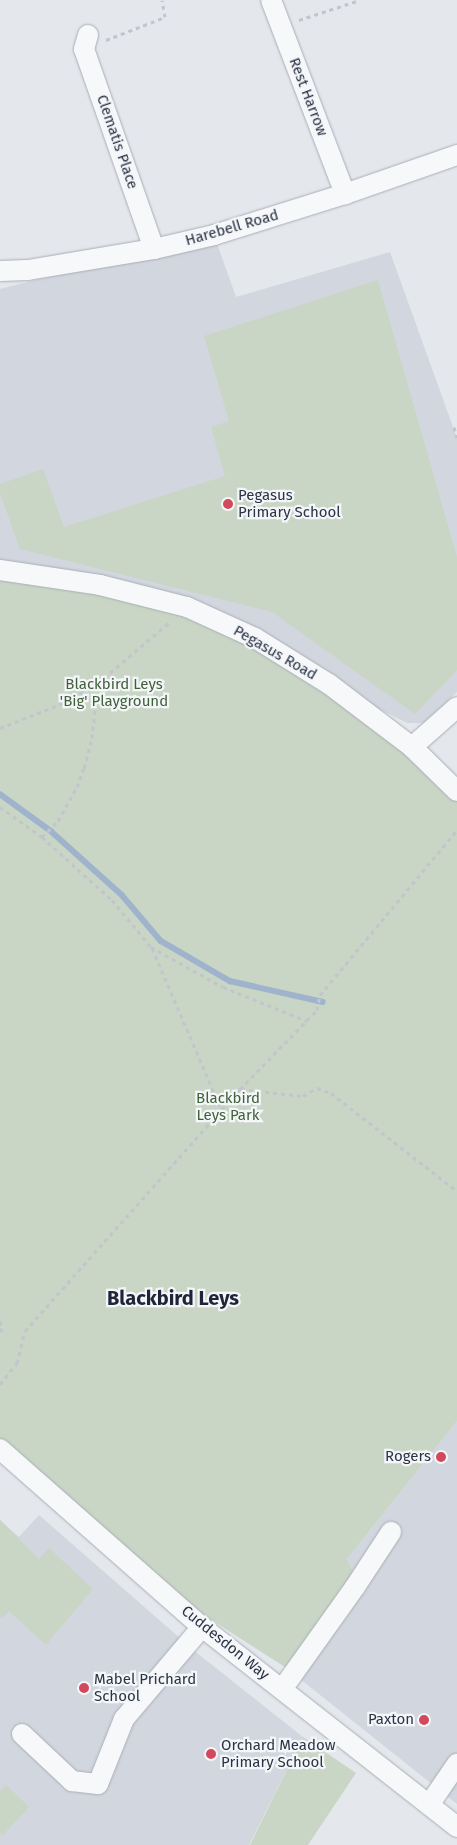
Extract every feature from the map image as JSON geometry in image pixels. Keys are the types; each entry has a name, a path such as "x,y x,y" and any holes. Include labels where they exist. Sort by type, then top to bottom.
{"street":[{"name":"Rest Harrow","path":"271,0 345,194"},
{"name":"Clematis Place","path":"86,42 154,249"},
{"name":"Harebell Road","path":"0,272 28,270 154,249 214,236 456,157"},
{"name":"Pegasus Road","path":"0,570 100,585 186,608 255,638 328,684 412,747 457,791"},
{"path":"412,747 457,707"},
{"name":"Cuddesdon Way","path":"0,1449 202,1627 283,1688 457,1827"},
{"path":"283,1688 355,1587 391,1532"},
{"path":"22,1734 72,1781 98,1784 124,1719 202,1627"},
{"path":"429,1805 457,1764"}],"path":[{"path":"86,42 165,17 162,0"},
{"path":"281,26 360,0"},
{"path":"454,427 457,438"},
{"path":"0,728 66,702 98,683 186,608"},
{"path":"43,836 58,821 77,787 84,768 92,738 98,683"},
{"path":"0,807 43,836 112,900 151,947 222,1111"},
{"path":"0,1384 17,1363 25,1331 240,1089 317,1010 320,995 457,830"},
{"path":"151,947 223,988 306,1021"},
{"path":"240,1089 303,1096 318,1088 331,1093 457,1191"},
{"path":"0,1321 2,1328 0,1334"}],"shaded area":[{"name":"Pegasus Primary School","path":"214,235 236,297 390,252 457,438 457,692 424,723 407,723 329,684 0,570 0,289"},
{"path":"457,1421 457,1804 285,1667 351,1581 351,1567 347,1559"},
{"path":"39,1515 197,1653 303,1737 249,1845 0,1845 0,1520 19,1537"}],"green space":[{"path":"378,280 457,557 457,670 415,714 272,612 20,549 0,493 0,484 43,469 64,527 225,476 211,427 229,421 204,336"},
{"name":"Blackbird Leys Park","path":"0,570 100,585 255,638 457,791 457,1421 347,1559 353,1572 351,1581 285,1667 207,1617 0,1448"},
{"path":"0,1520 39,1559 49,1548 93,1589 46,1645 9,1611 2,1618 0,1616"},
{"path":"303,1737 356,1773 308,1845 250,1845"},
{"path":"6,1785 29,1807 3,1835 0,1832 0,1791"}],"waterway":[{"path":"0,794 51,831 122,895 161,941 230,981 323,1002"}],"place":[{"name":"Pegasus Primary School","path":"228,504"},
{"name":"Rogers","path":"441,1457"},
{"name":"Mabel Prichard School","path":"84,1688"},
{"name":"Paxton","path":"424,1720"},
{"name":"Orchard Meadow Primary School","path":"211,1754"}],"district":[{"name":"Blackbird Leys","path":"173,1298"}],"park label":[{"name":"Blackbird Leys 'Big' Playground","path":"114,692"}]}
